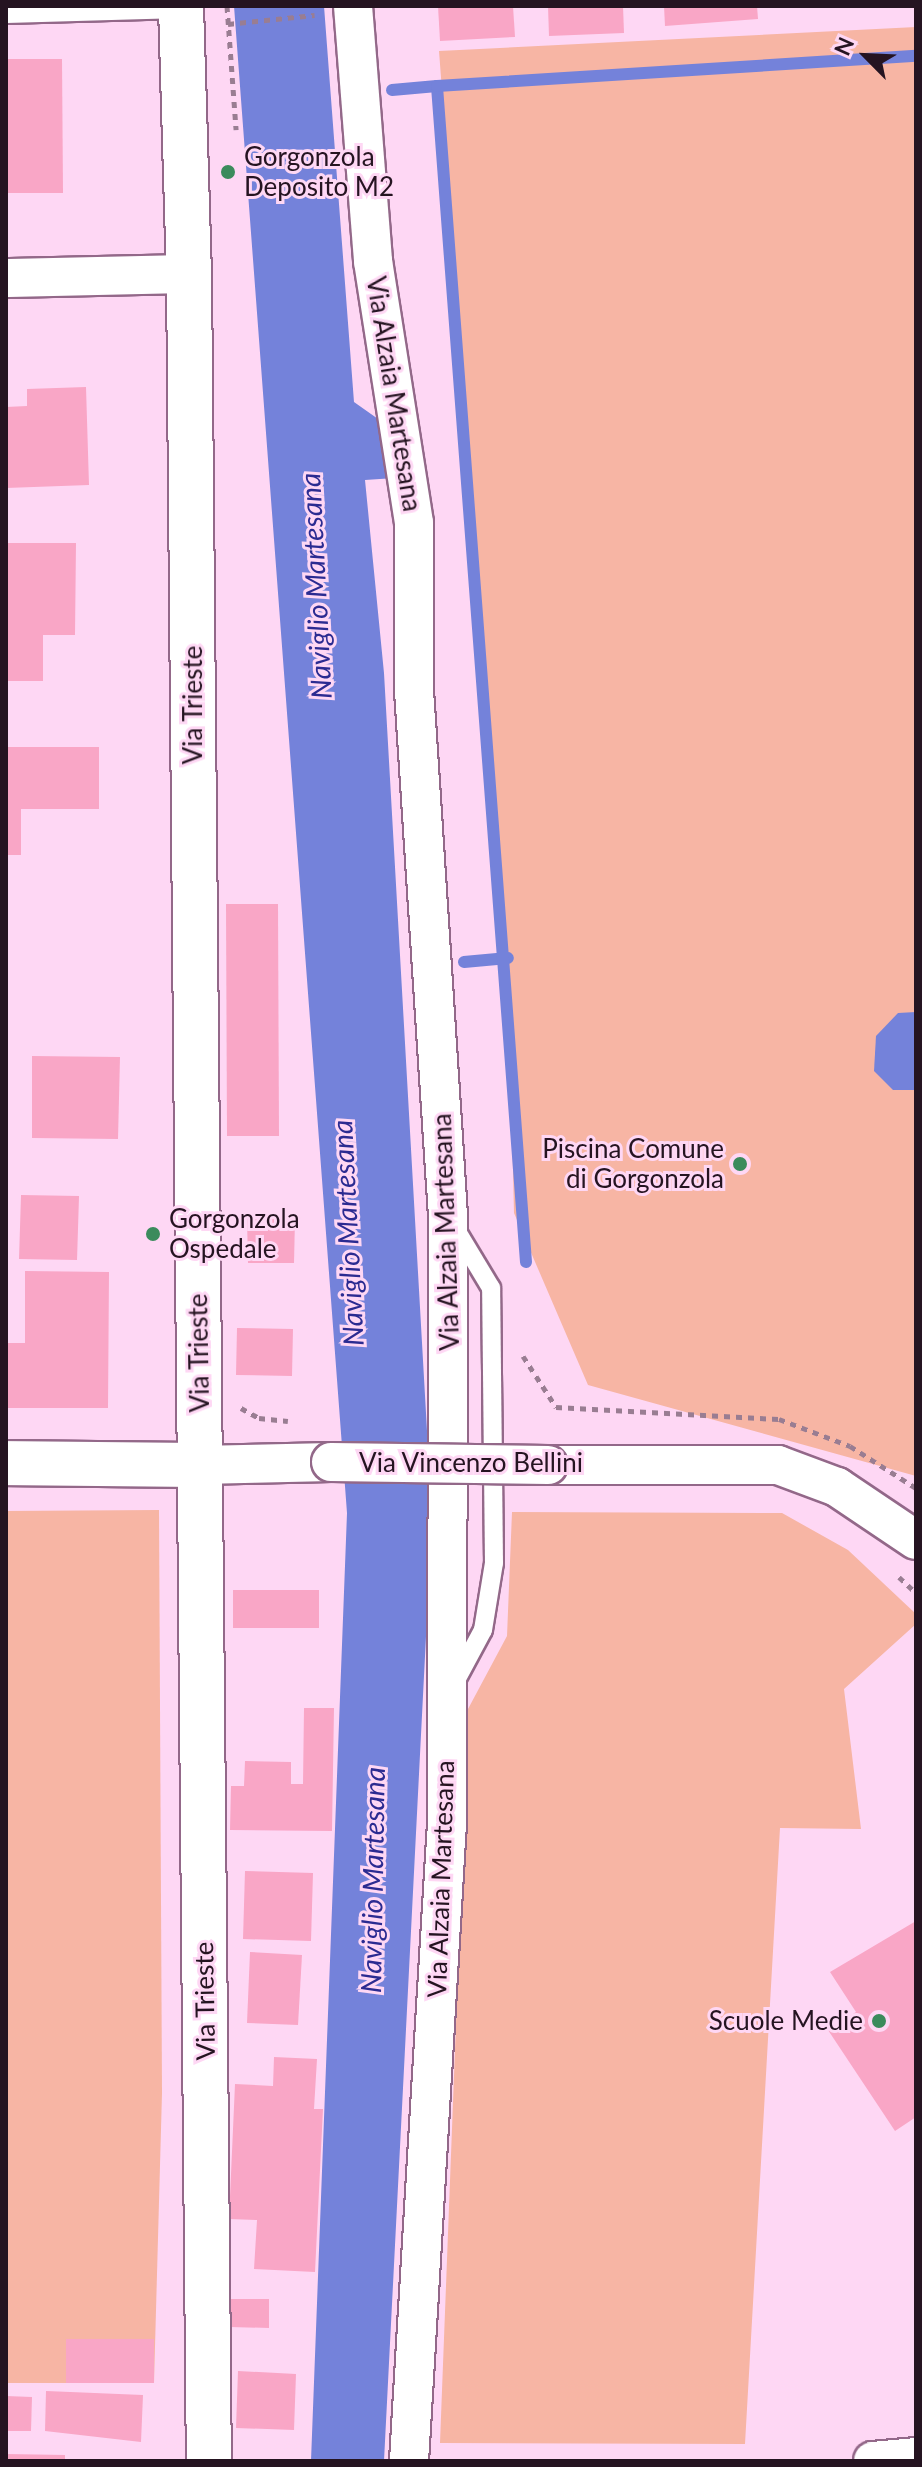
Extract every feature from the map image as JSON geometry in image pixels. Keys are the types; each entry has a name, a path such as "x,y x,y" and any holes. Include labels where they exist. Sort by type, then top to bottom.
{"street":[{"name":"Via Trieste","path":"181,8 189,274 209,2461"},
{"name":"Via Alzaia Martesana","path":"337,10 414,523 414,690 448,1216 452,1505 447,1823 409,2461"},
{"path":"6,278 189,274"},
{"name":"Via Vincenzo Bellini","path":"6,1463 778,1465 837,1487 916,1540"},
{"path":"873,2461 916,2457"}],"lane":[{"path":"6,14 181,8"},
{"path":"447,1698 490,1607 493,1310 484,1272 448,1216"}],"path":[{"path":"227,6 236,130"},
{"path":"228,24 337,10"},
{"path":"493,1310 556,1407 734,1413"},
{"path":"236,1401 259,1418 303,1423"},
{"path":"887,1566 916,1593"}],"shaded area":[{"path":"916,27 916,1476 588,1385 514,1213 508,958 439,51"},
{"path":"159,1510 162,2093 154,2383 6,2383 6,1511"},
{"path":"512,1512 782,1513 848,1550 916,1614 916,1624 844,1689 861,1829 780,1828 745,2444 440,2443 468,1709 507,1636"}],"water":[{"name":"Naviglio Martesana","path":"234,6 324,6 354,402 388,426 395,478 365,480 384,673 432,1519 384,2461 311,2461 347,1513"},
{"path":"916,1012 916,1090 893,1090 874,1071 876,1036 898,1013"}],"building":[{"path":"438,6 513,6 515,37 440,41"},
{"path":"548,6 623,6 624,33 549,36"},
{"path":"664,6 757,6 758,19 665,26"},
{"path":"6,59 62,59 63,193 6,193"},
{"path":"86,387 89,485 6,488 6,407 27,406 27,389"},
{"path":"6,543 76,543 75,635 43,635 43,681 6,681"},
{"path":"6,747 99,747 99,809 21,809 21,855 6,855"},
{"path":"226,904 278,904 279,1136 227,1136"},
{"path":"32,1056 120,1057 118,1139 32,1138"},
{"path":"21,1195 79,1196 77,1260 19,1259"},
{"path":"247,1219 295,1219 294,1263 248,1263"},
{"path":"25,1271 109,1272 108,1408 6,1408 6,1343 25,1343"},
{"path":"237,1328 293,1329 292,1376 236,1375"},
{"path":"233,1590 319,1590 319,1628 233,1628"},
{"path":"304,1708 334,1708 332,1831 230,1830 231,1786 244,1786 245,1761 291,1762 291,1784 303,1784"},
{"path":"245,1871 313,1873 311,1941 243,1939"},
{"name":"Scuole Medie","path":"916,1921 916,2117 895,2131 828,2030 856,2012 830,1972"},
{"path":"250,1952 302,1955 298,2025 247,2023"},
{"path":"274,2057 317,2059 314,2109 323,2109 315,2272 254,2269 257,2220 229,2219 235,2084 273,2086"},
{"path":"230,2299 269,2299 269,2328 230,2327"},
{"path":"66,2339 154,2339 154,2383 66,2383"},
{"path":"238,2371 296,2374 294,2430 236,2428"},
{"path":"46,2391 143,2395 141,2442 45,2431"},
{"path":"6,2396 32,2397 31,2431 6,2431"},
{"path":"6,2454 65,2455 65,2461 6,2461"}],"waterway":[{"path":"526,1262 437,86 916,56"},
{"path":"392,90 437,86"},
{"path":"464,962 508,958"}],"place":[{"name":"Gorgonzola Deposito M2","path":"228,172"},
{"name":"Piscina Comune di Gorgonzola","path":"740,1164"},
{"name":"Gorgonzola Ospedale","path":"153,1234"},
{"name":"Scuole Medie","path":"879,2021"}]}
